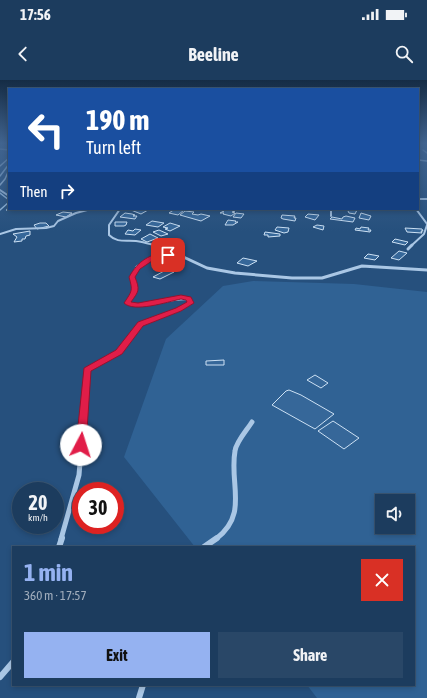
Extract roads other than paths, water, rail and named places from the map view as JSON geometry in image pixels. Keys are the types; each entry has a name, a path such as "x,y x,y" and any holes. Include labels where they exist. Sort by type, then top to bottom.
{"street":[{"path":"0,185 8,173"},
{"path":"0,234 16,229 46,228 54,226 58,221 87,210"},
{"path":"119,210 109,225 109,235 113,239 120,241 136,240 171,249 179,256 207,268 234,273 292,278 322,278 362,266 427,270"},
{"path":"331,210 331,216"},
{"path":"408,249 424,234 427,224 417,210"},
{"path":"59,546 79,475 87,370 119,352 140,324 179,310 191,303 188,298 181,297 138,305 131,305 127,303 135,292 136,288 132,277 137,267 156,255 179,256"},
{"path":"205,546 218,537 232,521 237,499 233,476 235,449 252,422"},
{"path":"0,677 12,663"},
{"path":"139,698 143,686"}],"waterway":[{"path":"0,193 8,199"},
{"path":"0,210 8,203"}]}
